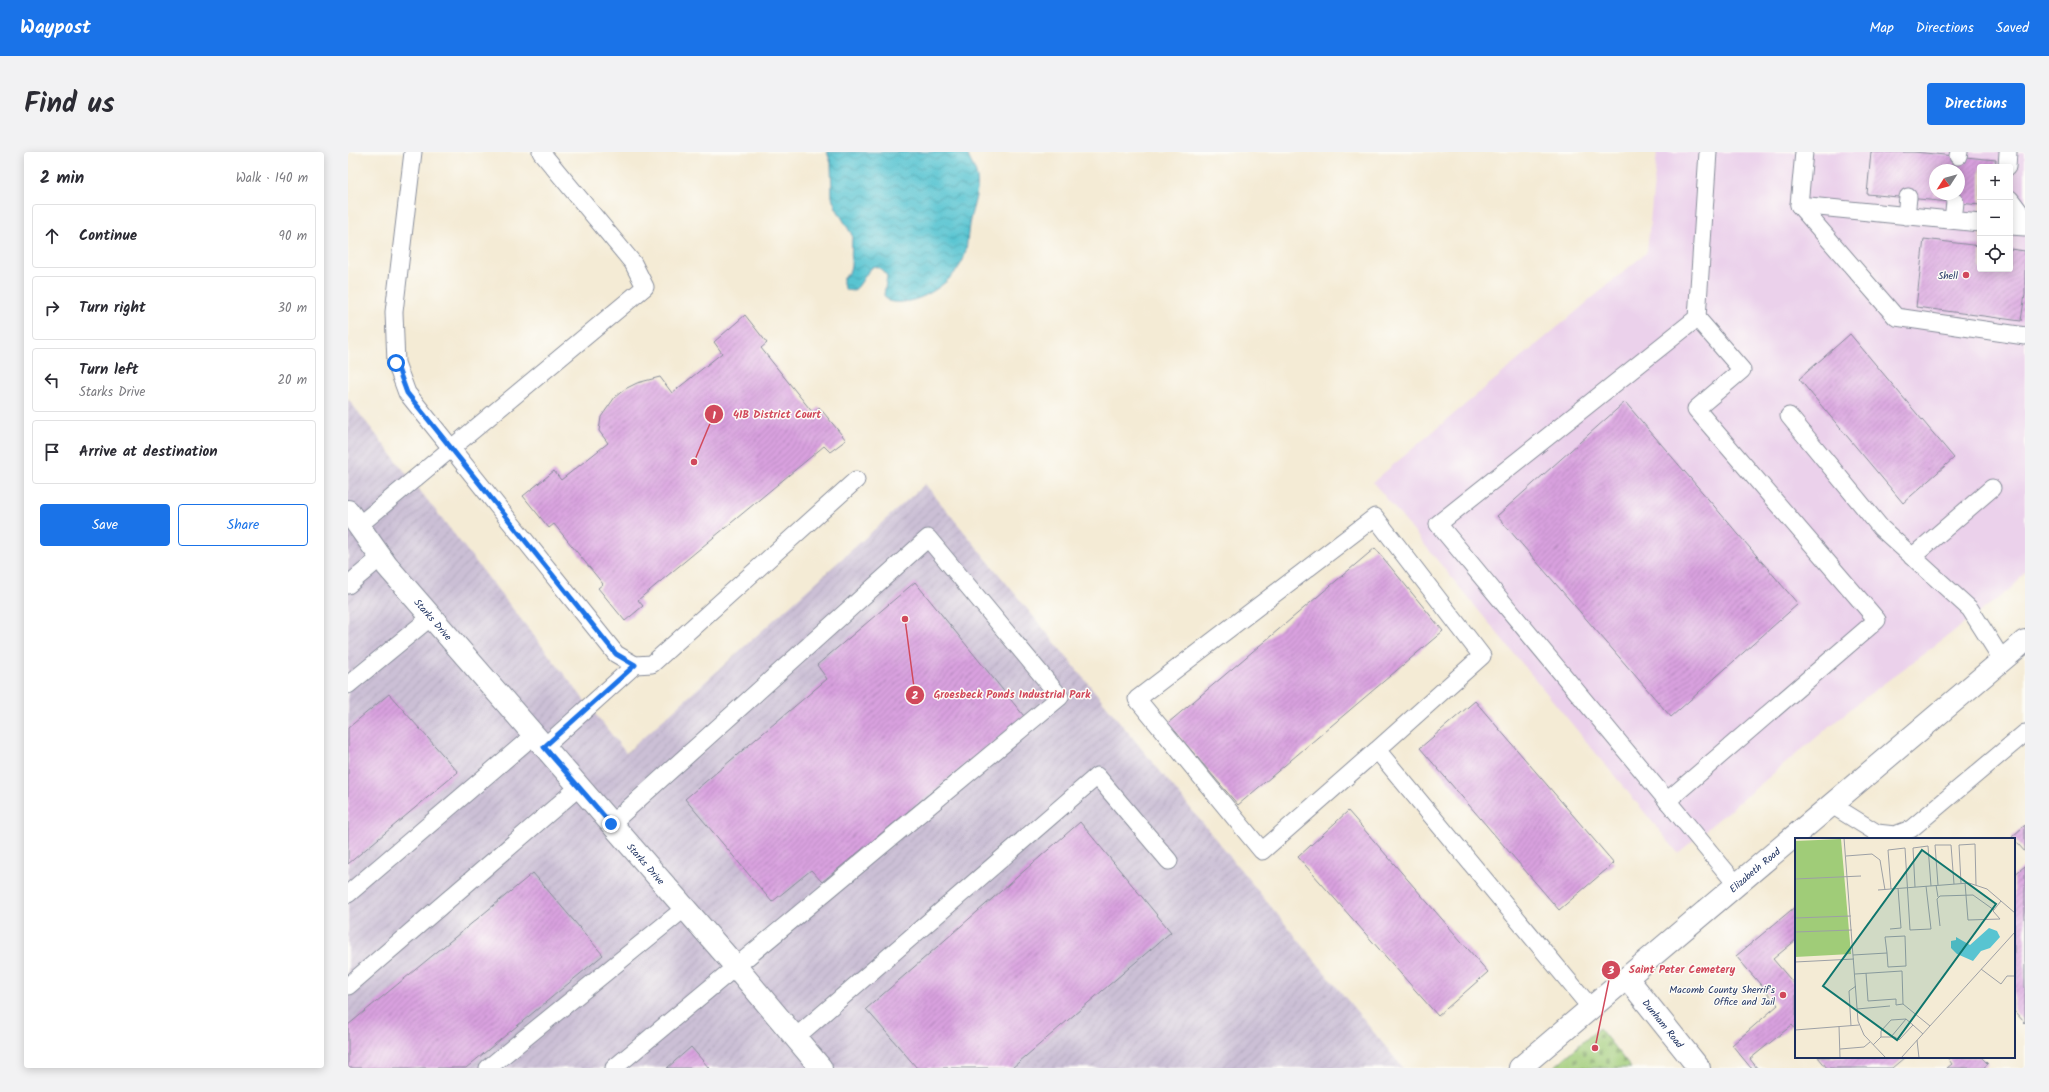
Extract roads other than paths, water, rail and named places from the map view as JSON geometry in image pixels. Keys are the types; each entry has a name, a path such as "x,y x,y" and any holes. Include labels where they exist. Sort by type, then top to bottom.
{"street":[{"name":"Starks Drive","path":"353,518 380,558 737,968 821,1068"},
{"name":"Elizabeth Road","path":"1520,1068 2025,641"},
{"name":"Dunham Road","path":"1627,978 1699,1068"}],"lane":[{"path":"413,152 394,312 396,363 407,393 616,654 635,665 652,664 856,480"},
{"path":"353,518 451,447 645,287 634,263 541,152"},
{"path":"1667,801 1877,620 1696,409 1742,370 1697,318 1708,152"},
{"path":"1804,152 1799,205 1896,317 2025,336"},
{"path":"2007,164 2008,152"},
{"path":"1906,216 1908,197"},
{"path":"2011,200 2025,219"},
{"path":"1953,220 1955,202"},
{"path":"1799,205 1977,223"},
{"path":"2013,226 2025,227"},
{"path":"1697,318 1438,524 1737,885"},
{"path":"1788,416 1881,528 1970,609 2003,661"},
{"path":"1912,557 1992,488"},
{"path":"1375,517 1482,656 1378,750 1262,851 1137,699 1375,517"},
{"path":"611,824 928,538 1060,697 737,968 614,1068"},
{"path":"348,585 380,558"},
{"path":"348,685 431,617"},
{"path":"348,894 635,665"},
{"path":"1832,805 1877,833 1895,835 1911,829 2025,733"},
{"path":"1378,750 1591,1008"},
{"path":"796,1037 1097,776 1169,861"},
{"path":"348,986 579,787"},
{"path":"488,1068 685,908"}],"water":[{"path":"827,152 967,152 976,175 976,194 964,258 949,279 930,293 920,298 909,301 888,301 884,295 887,276 881,269 874,266 853,291 846,290 843,284 843,278 849,273 851,266 852,235 836,208 832,197 831,163"}],"place":[{"name":"Shell","path":"1966,275"},
{"name":"41B District Court","path":"694,462"},
{"name":"Groesbeck Ponds Industrial Park","path":"905,619"},
{"name":"Macomb County Sherrif's Office and Jail","path":"1783,995"},
{"name":"Saint Peter Cemetery","path":"1595,1048"}]}
